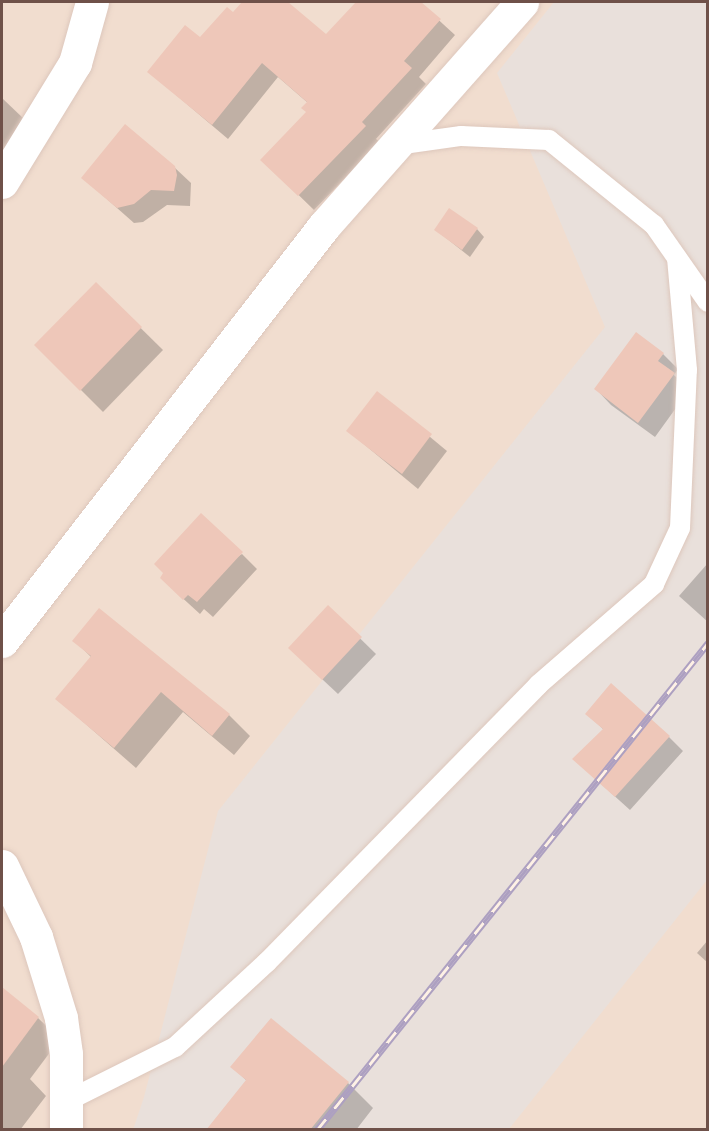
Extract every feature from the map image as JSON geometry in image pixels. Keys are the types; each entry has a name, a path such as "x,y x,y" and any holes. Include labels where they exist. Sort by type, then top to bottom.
{"street":[{"path":"2,182 75,63 92,2"},
{"path":"2,641 324,226 522,2"},
{"path":"2,866 36,937 61,1018 66,1054 66,1115"}],"lane":[{"path":"396,145 460,136 549,140 654,225 708,302"},
{"path":"66,1115 176,1047 267,962 538,685 654,584 680,528 687,370 677,258"}],"shaded area":[{"path":"2,2 707,2 707,1129 2,1129"},
{"path":"554,2 707,2 707,880 509,1129 133,1130 144,1097 218,811 605,327 497,73"}],"building":[{"path":"242,2 288,2 326,34 356,2 421,2 441,19 404,61 412,68 362,122 366,126 298,196 260,160 306,112 301,108 307,102 262,63 212,125 147,72 185,25 200,37 227,7 233,12"},
{"path":"125,124 175,166 177,175 174,191 151,190 134,204 117,208 81,178"},
{"path":"449,208 478,228 462,250 434,230"},
{"path":"96,282 142,327 80,391 34,345"},
{"path":"636,332 664,353 658,361 675,373 638,423 594,389"},
{"path":"377,391 432,434 402,474 346,431"},
{"path":"201,513 243,552 197,602 188,595 183,600 160,578 163,573 154,564"},
{"path":"328,605 362,637 322,680 288,648"},
{"path":"99,608 230,714 212,736 161,692 114,748 55,699 91,656 72,641"},
{"path":"611,683 670,736 615,797 572,759 603,729 585,714"},
{"path":"2,987 39,1017 2,1067"},
{"path":"271,1018 349,1082 310,1130 206,1130 246,1080 230,1067"}],"railway":[{"path":"317,1130 708,643"}]}
